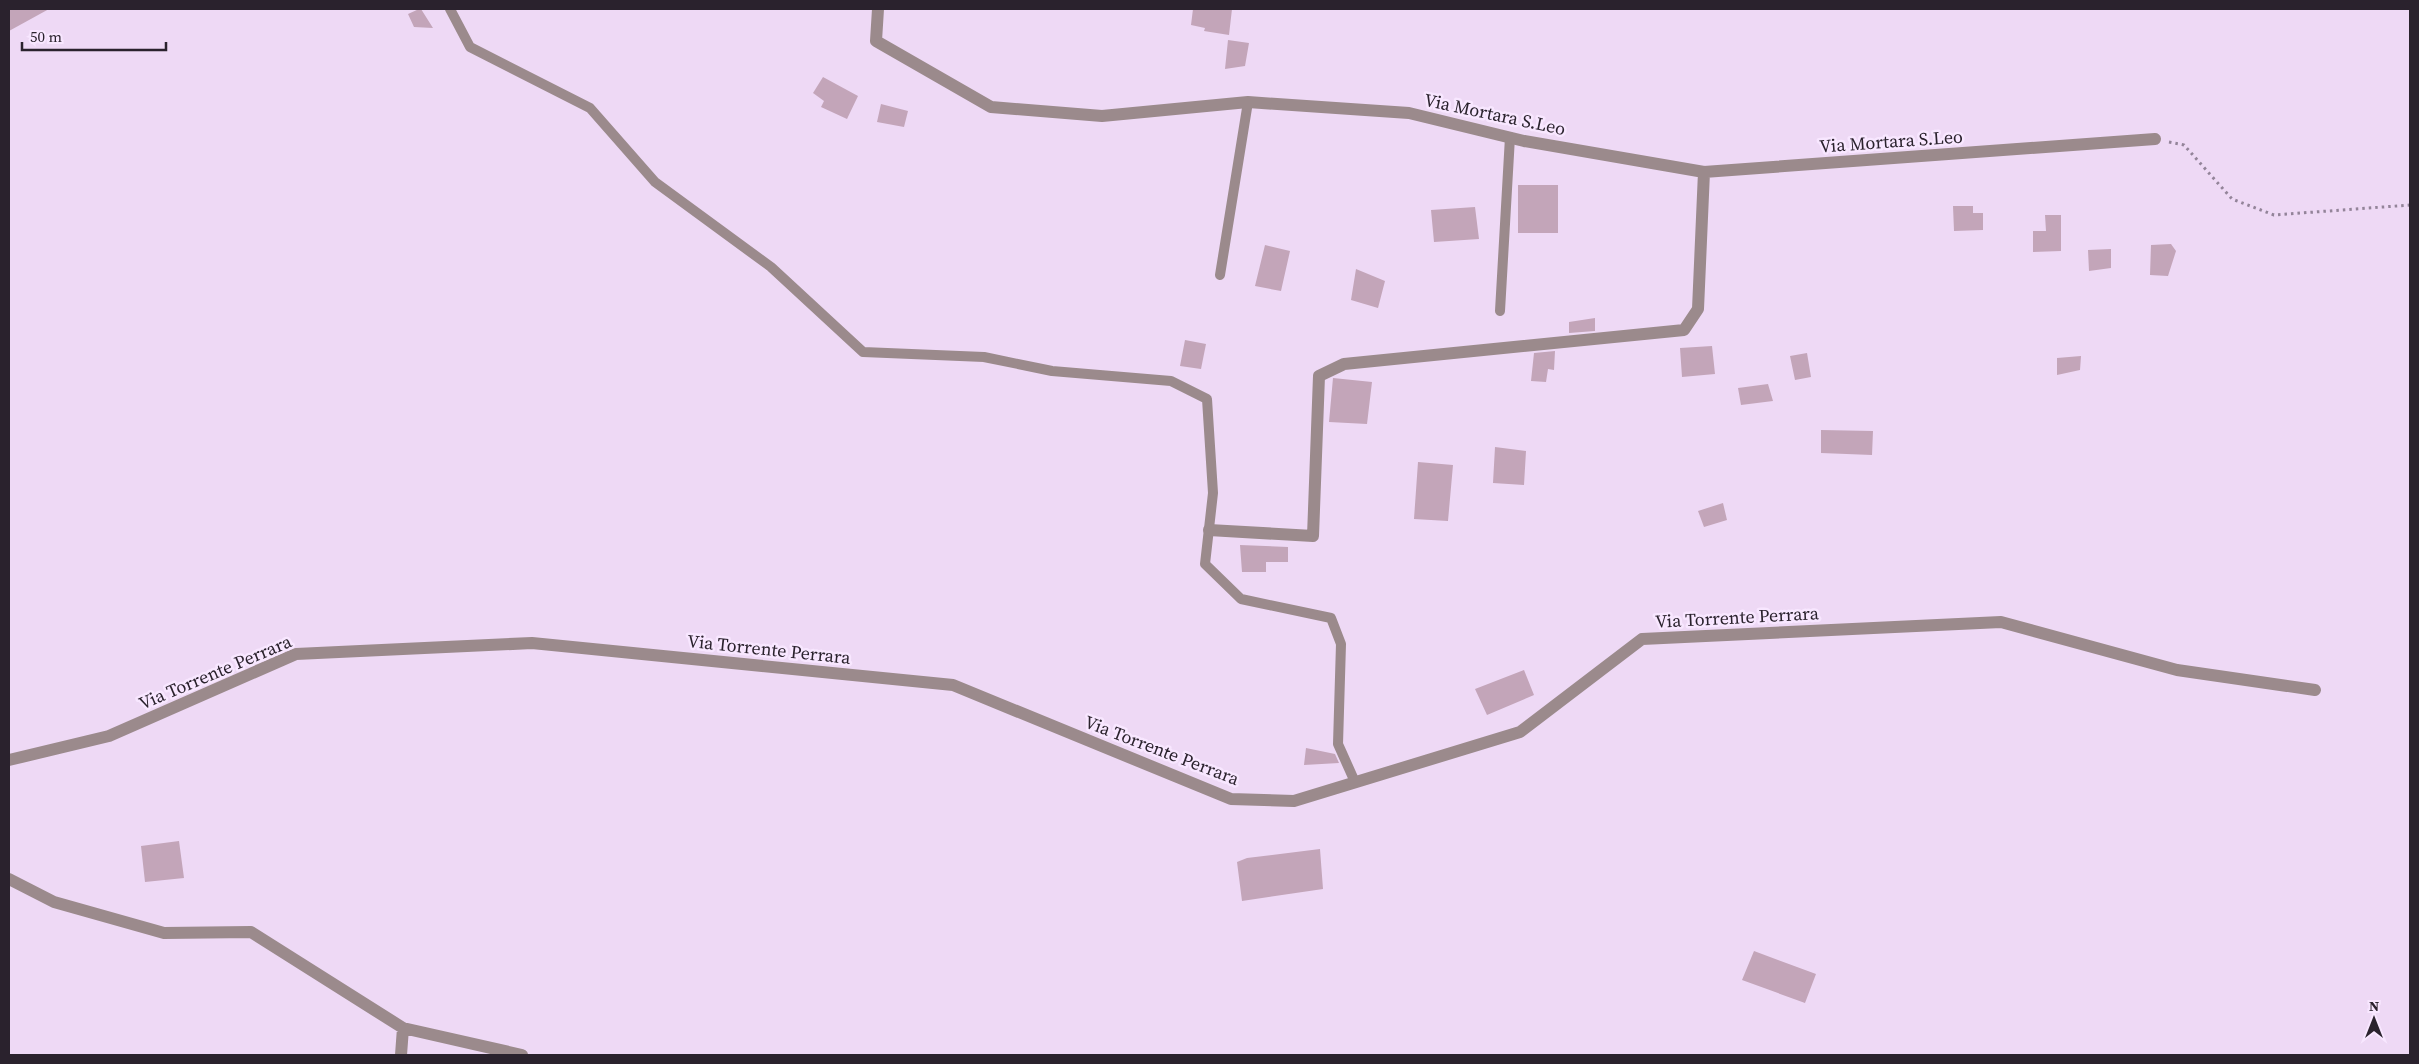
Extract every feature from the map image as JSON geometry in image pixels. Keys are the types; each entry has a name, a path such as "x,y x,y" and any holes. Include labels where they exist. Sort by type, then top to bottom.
{"street":[{"name":"Via Mortara S.Leo","path":"878,9 876,40 991,107 1102,116 1248,102 1409,113 1510,137 1704,172 2155,139"},
{"path":"1209,530 1313,536 1319,376 1344,364 1684,330 1698,309 1704,172"},
{"name":"Via Torrente Perrara","path":"9,760 109,736 296,654 532,643 953,685 1231,799 1294,801 1520,732 1642,639 2000,622 2177,670 2315,690"},
{"path":"9,879 54,902 164,933 251,932 403,1028 522,1055"},
{"path":"401,1055 403,1028"}],"lane":[{"path":"450,9 470,47 590,108 655,182 771,267 862,352 984,357 1052,371 1171,381 1207,399 1213,493 1205,564 1241,599 1331,618 1341,644 1338,744 1355,782"},
{"path":"1220,275 1248,102"},
{"path":"1500,310 1510,137"}],"path":[{"path":"2155,139 2184,144 2232,199 2274,215 2410,205"}],"building":[{"path":"9,9 49,9 9,31"},
{"path":"421,9 433,28 414,27 408,14"},
{"path":"1193,9 1232,9 1229,35 1204,31 1205,28 1191,25"},
{"path":"1228,40 1249,43 1245,66 1225,69"},
{"path":"823,77 858,96 847,119 821,107 824,101 813,93"},
{"path":"881,104 908,111 904,127 877,122"},
{"path":"1518,185 1558,185 1558,233 1518,233"},
{"path":"1953,206 1973,206 1973,213 1983,213 1983,230 1954,231"},
{"path":"1475,207 1479,239 1434,242 1431,210"},
{"path":"2045,215 2061,215 2061,251 2033,252 2033,231 2046,231"},
{"path":"2171,244 2176,251 2168,276 2150,275 2151,245"},
{"path":"1265,245 1290,251 1281,291 1255,286"},
{"path":"2111,249 2111,268 2089,271 2088,250"},
{"path":"1356,269 1385,281 1378,308 1351,300"},
{"path":"1595,318 1595,331 1569,333 1569,322"},
{"path":"1185,340 1206,344 1201,369 1180,366"},
{"path":"1712,346 1715,374 1682,377 1680,348"},
{"path":"1555,351 1554,370 1548,369 1546,382 1531,381 1534,353"},
{"path":"1807,353 1811,377 1795,380 1790,356"},
{"path":"2081,356 2080,370 2057,375 2057,358"},
{"path":"1333,378 1372,382 1367,424 1329,422"},
{"path":"1768,384 1773,401 1741,405 1738,388"},
{"path":"1821,430 1873,431 1872,455 1821,453"},
{"path":"1495,447 1526,451 1524,485 1493,483"},
{"path":"1418,462 1453,465 1448,521 1414,519"},
{"path":"1723,503 1727,520 1704,527 1698,511"},
{"path":"1240,545 1288,547 1288,562 1266,562 1266,572 1242,572"},
{"path":"1524,670 1534,695 1487,715 1475,689"},
{"path":"1306,748 1335,754 1339,763 1304,765"},
{"path":"179,841 184,878 145,882 141,846"},
{"path":"1320,849 1323,889 1242,901 1237,862 1247,858"},
{"path":"1754,951 1816,974 1805,1003 1742,980"}]}
